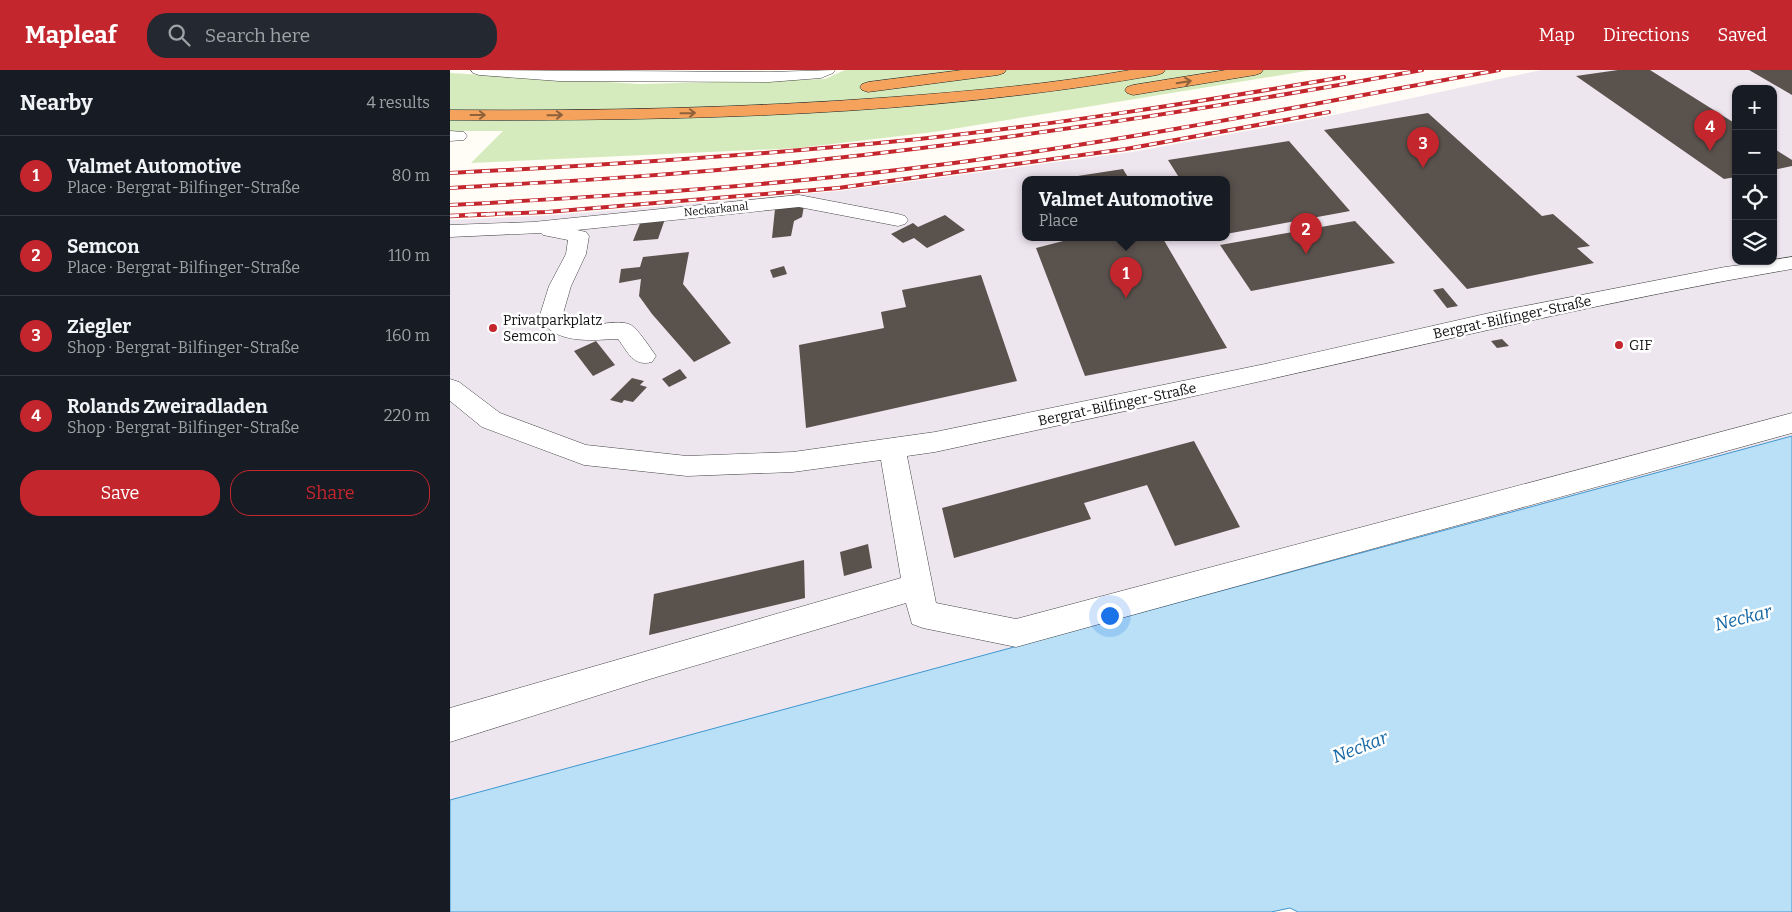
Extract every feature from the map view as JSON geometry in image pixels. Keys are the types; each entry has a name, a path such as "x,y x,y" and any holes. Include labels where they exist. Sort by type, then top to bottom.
{"highway":[{"path":"868,87 998,70"},
{"path":"849,88 926,85 1063,70"},
{"path":"450,115 734,112 957,98 1065,86 1157,70"},
{"path":"734,112 799,118 1047,101 1141,89 1255,70"}],"street":[{"path":"480,70 769,77 821,73 827,70"},
{"name":"Neckarkanal","path":"450,231 533,228 799,201 898,220"},
{"name":"Neckarkanal","path":"533,228 579,236 576,254 560,286 550,318 556,326 574,331 624,331 644,356"},
{"name":"Bergrat-Bilfinger-Straße","path":"450,388 491,420 584,455 687,466 793,462 935,442 1255,374 1494,320 1725,274 1792,263"},
{"path":"892,449 923,614 1016,633 1792,423"},
{"path":"450,725 650,664 918,586"}],"shaded area":[{"path":"1541,70 1792,70 1792,436 450,800 450,220 555,215 839,191 1132,152 1334,115"}],"green space":[{"path":"845,70 1312,70 934,132 798,148 471,163 503,131 450,131 450,73 640,84 825,79"}],"water":[{"name":"Neckar","path":"1792,436 1792,912 1298,912 1290,908 1271,912 450,912 450,800"}],"building":[{"path":"1618,70 1650,70 1732,121 1732,178 1724,179 1576,76"},
{"path":"1749,70 1792,70 1792,95"},
{"path":"1428,113 1542,216 1553,214 1590,246 1577,248 1594,263 1467,289 1324,130"},
{"path":"1289,141 1350,211 1230,233 1230,176 1178,176 1168,160"},
{"path":"1777,151 1792,160 1792,166 1777,169"},
{"path":"1123,169 1127,176 1078,176"},
{"path":"804,206 802,217 794,221 791,236 772,238 775,209"},
{"path":"945,215 965,230 927,248 914,238 903,243 891,234 913,223 918,227"},
{"path":"665,219 658,239 633,241 641,221"},
{"path":"1355,221 1395,263 1251,291 1220,245"},
{"path":"1063,241 1164,241 1227,348 1085,376 1036,248"},
{"path":"689,252 683,284 731,343 694,362 652,314 639,296 641,279 619,283 621,269 640,267 643,257"},
{"path":"784,266 787,274 773,278 770,270"},
{"path":"981,275 1017,381 806,428 799,345 884,328 881,312 906,307 902,290"},
{"path":"1443,288 1458,306 1447,308 1433,290"},
{"path":"1502,339 1509,346 1497,348 1491,341"},
{"path":"596,341 615,365 593,376 574,351"},
{"path":"680,369 687,378 669,387 662,379"},
{"path":"632,378 644,381 640,385 647,387 633,402 624,400 622,403 610,400"},
{"path":"1194,441 1240,527 1175,546 1147,485 1084,503 1091,519 954,558 942,508"},
{"path":"868,544 872,568 844,576 840,552"},
{"path":"804,560 805,598 649,635 654,594"}],"railway":[{"path":"450,188 588,180 772,165 970,142 1272,97 1422,70"},
{"path":"450,205 702,189 828,178 954,163 1159,132 1499,70"},
{"path":"450,173 685,159 919,139 1132,111 1344,77"},
{"path":"465,215 547,212 838,188 1126,149 1329,112"},
{"path":"450,216 495,214"}],"place":[{"name":"Rolands Zweiradladen","path":"1710,151"},
{"name":"Ziegler","path":"1423,168"},
{"name":"Semcon","path":"1306,254"},
{"name":"Valmet Automotive","path":"1126,298"},
{"name":"Privatparkplatz Semcon","path":"493,328"},
{"name":"GIF","path":"1619,345"}]}
